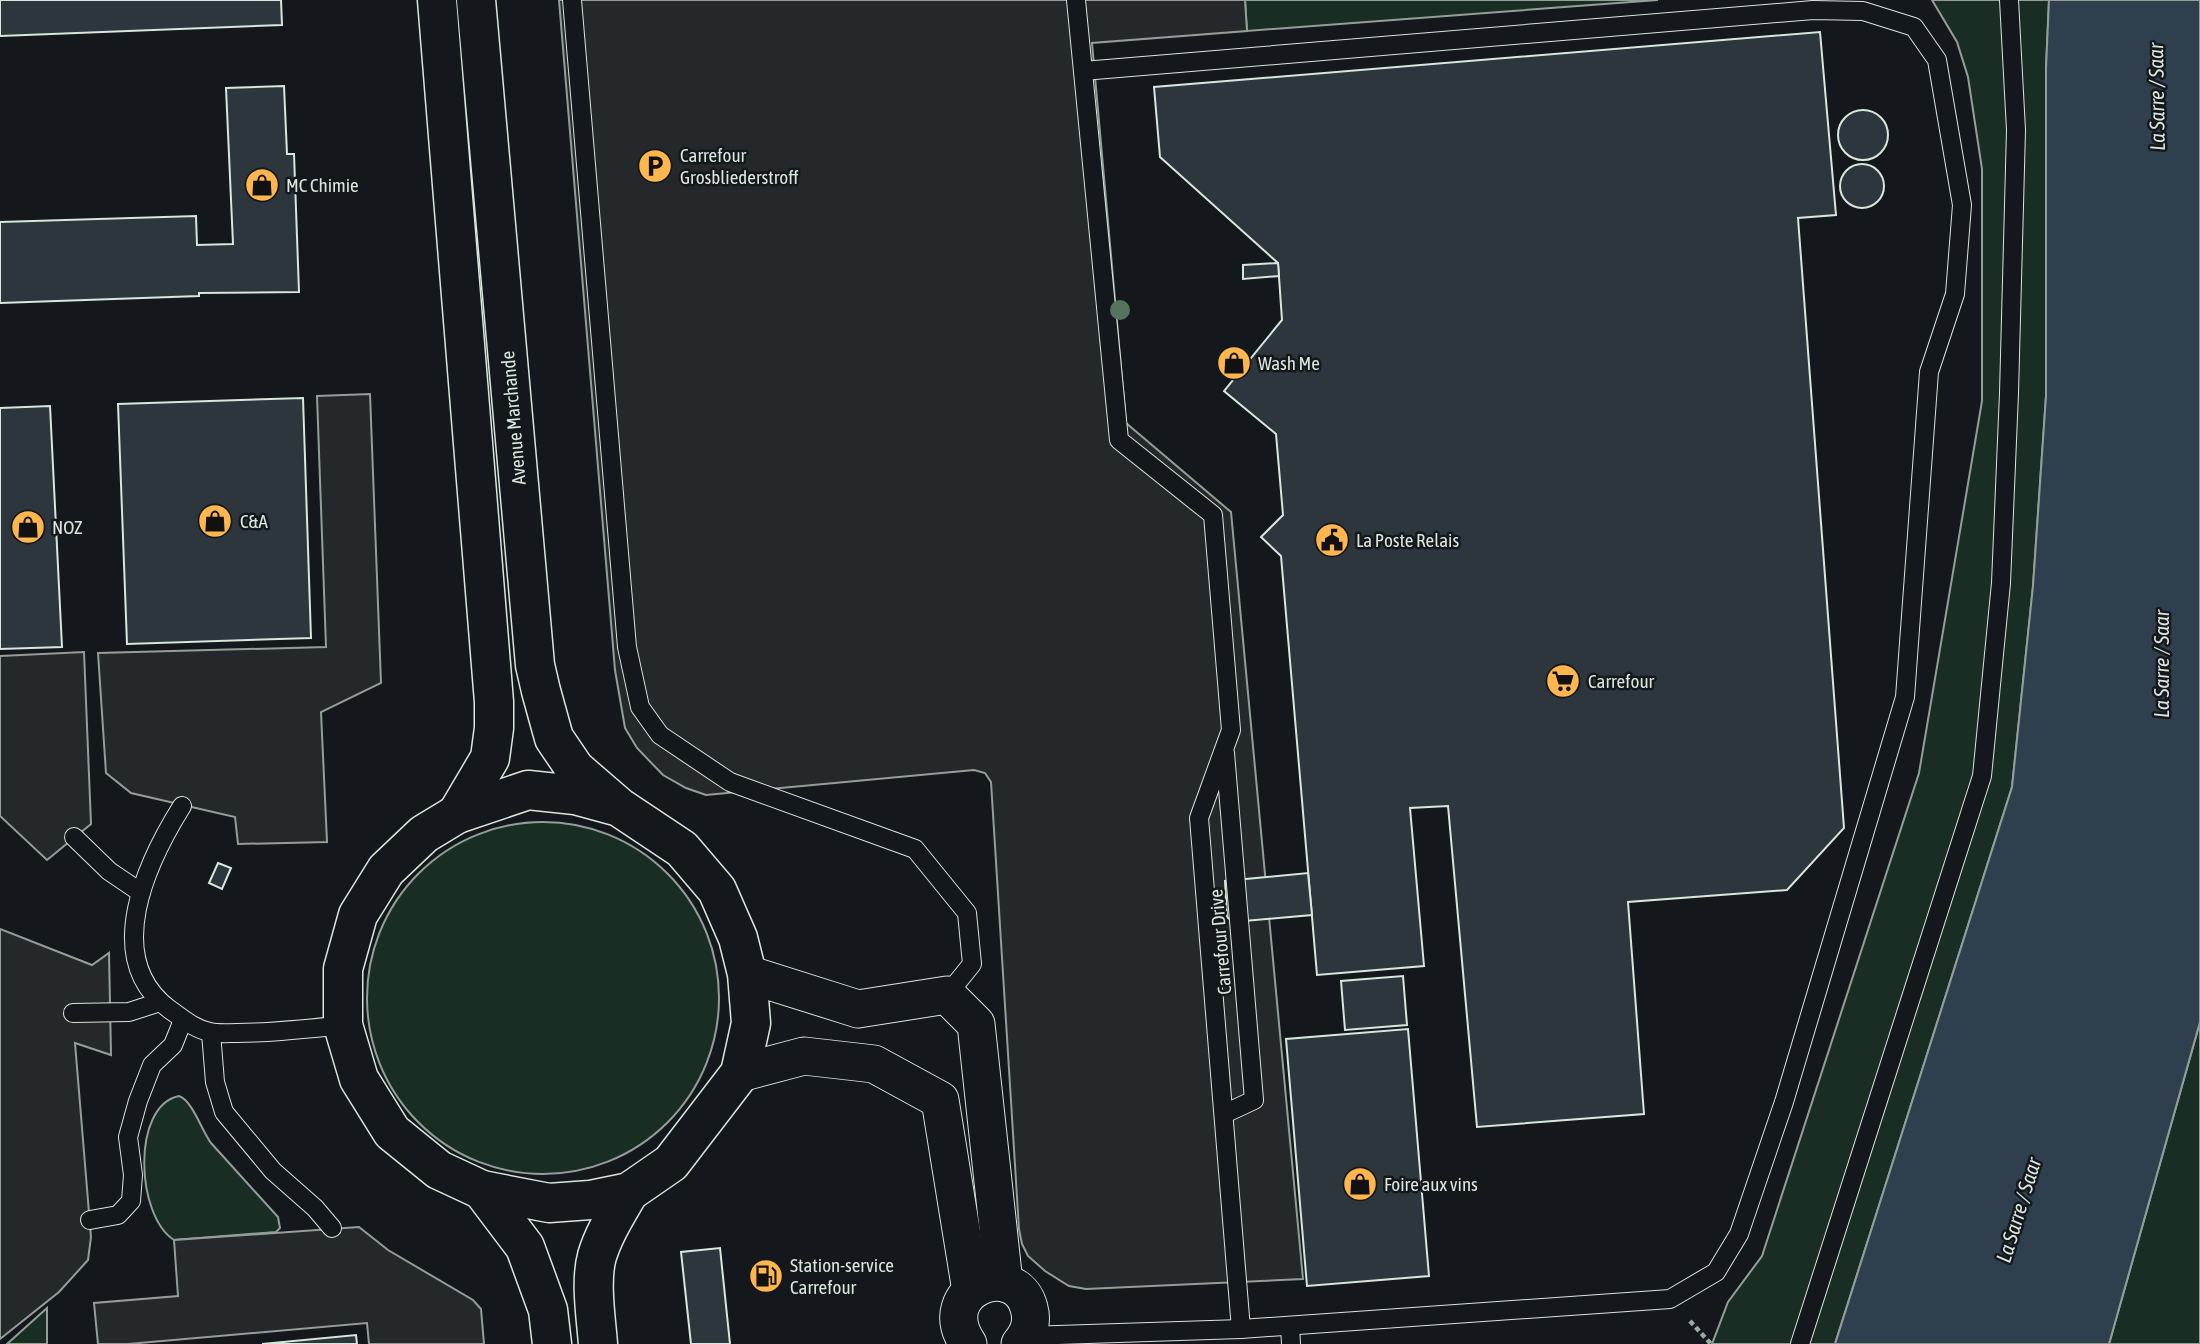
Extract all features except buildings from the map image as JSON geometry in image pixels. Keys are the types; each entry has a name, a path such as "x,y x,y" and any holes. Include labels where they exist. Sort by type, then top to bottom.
{"main road":[{"name":"Avenue Marchande","path":"437,0 494,702 490,758 457,814"},
{"name":"Avenue Marchande","path":"476,0 535,665 554,738 575,769 620,807 682,849 717,890 738,938 747,974 751,1023 740,1073 671,1163 629,1192 590,1200 549,1203 482,1190 439,1170 392,1132 359,1079 343,1025 343,969 358,915 386,870 425,834 457,814 528,790 575,795 620,807"},
{"name":"Avenue Marchande","path":"482,1190 525,1247 548,1310 552,1344"},
{"name":"Avenue Marchande","path":"598,1344 596,1258 607,1229 629,1192"}],"street":[{"path":"747,974 858,1009 947,995 976,1024 987,1287"},
{"path":"740,1073 804,1056 874,1064 940,1100 987,1287"},
{"path":"968,1344 958,1323 959,1311 963,1300 987,1287 1013,1287 1028,1303 1031,1314 1024,1340"}],"lane":[{"path":"572,0 626,647 640,707 660,735 730,782 915,849 967,913 972,964 947,995"},
{"path":"1076,0 1119,440 1213,515 1231,730 1199,818 1241,1329"},
{"path":"1800,1344 1982,776 2001,583 2009,393 2016,130 2009,0"},
{"path":"1024,1340 1290,1326 1670,1299 1716,1272 1739,1234 1784,1102 1905,697 1929,373 1955,294 1962,205 1937,60 1914,27 1863,11 1799,11 1083,71"},
{"name":"Carrefour Drive","path":"1224,1114 1254,1100 1225,748"},
{"path":"182,806 164,834 140,892 133,933 140,972 160,1002 188,1024 211,1032 266,1033 343,1025"},
{"path":"74,837 109,871 140,892"},
{"path":"73,1013 129,1012 160,1002"},
{"path":"90,1220 118,1215 131,1201 133,1175 128,1137 138,1101 152,1065 173,1045 183,1020"},
{"path":"211,1032 215,1082 224,1112 273,1171 315,1208 332,1228"},
{"path":"1290,1326 1292,1344"}],"green space":[{"path":"1245,0 1658,0 1247,31"},
{"path":"1932,0 2049,0 2046,68 2046,396 2033,586 2012,787 1835,1344 1712,1344 1728,1302 1762,1256 1919,773 1982,401 1982,169 1968,77 1957,42"},
{"path":"526,822 560,822 594,829 626,842 668,873 690,900 706,930 716,964 719,998 716,1032 706,1066 690,1096 668,1123 641,1145 611,1161 560,1174 526,1174 492,1167 460,1154 431,1134 407,1110 387,1081 374,1049 367,1015 367,981 374,947 387,915 407,886 431,862 460,842 492,829"},
{"path":"2200,1022 2200,1344 2109,1344"},
{"path":"179,1096 188,1103 211,1143 278,1217 280,1228 276,1232 174,1240 161,1227 152,1209 146,1187 146,1140 153,1119 163,1104"},
{"path":"47,1308 47,1344 7,1344"}],"shaded area":[{"path":"559,0 1245,0 1247,31 1092,43 1126,423 1231,512 1303,1279 1086,1289 1069,1286 1028,1256 1019,1229 991,782 985,773 974,770 706,795 663,775 637,748 625,728 615,670"},
{"path":"370,394 381,683 321,712 327,842 238,844 235,817 131,793 106,773 98,653 326,647 317,396"},
{"path":"84,652 91,824 47,860 0,816 0,656"},
{"path":"0,929 92,965 109,953 111,1055 75,1043 91,1237 88,1260 59,1292 0,1339"},
{"path":"359,1227 388,1250 473,1300 481,1309 484,1344 369,1344 367,1323 128,1344 98,1344 94,1303 178,1296 174,1240"}],"water":[{"name":"La Sarre / Saar","path":"2049,0 2200,0 2200,1022 2109,1344 1835,1344 2012,787 2033,586 2046,396 2046,68"}],"place":[{"name":"Carrefour Grosbliederstroff","path":"655,166"},
{"name":"MC Chimie","path":"262,185"},
{"name":"Wash Me","path":"1234,363"},
{"name":"C&A","path":"215,521"},
{"name":"NOZ","path":"28,527"},
{"name":"La Poste Relais","path":"1332,540"},
{"name":"Carrefour","path":"1563,681"},
{"name":"Foire aux vins","path":"1360,1184"},
{"name":"Station-service Carrefour","path":"766,1276"}]}
